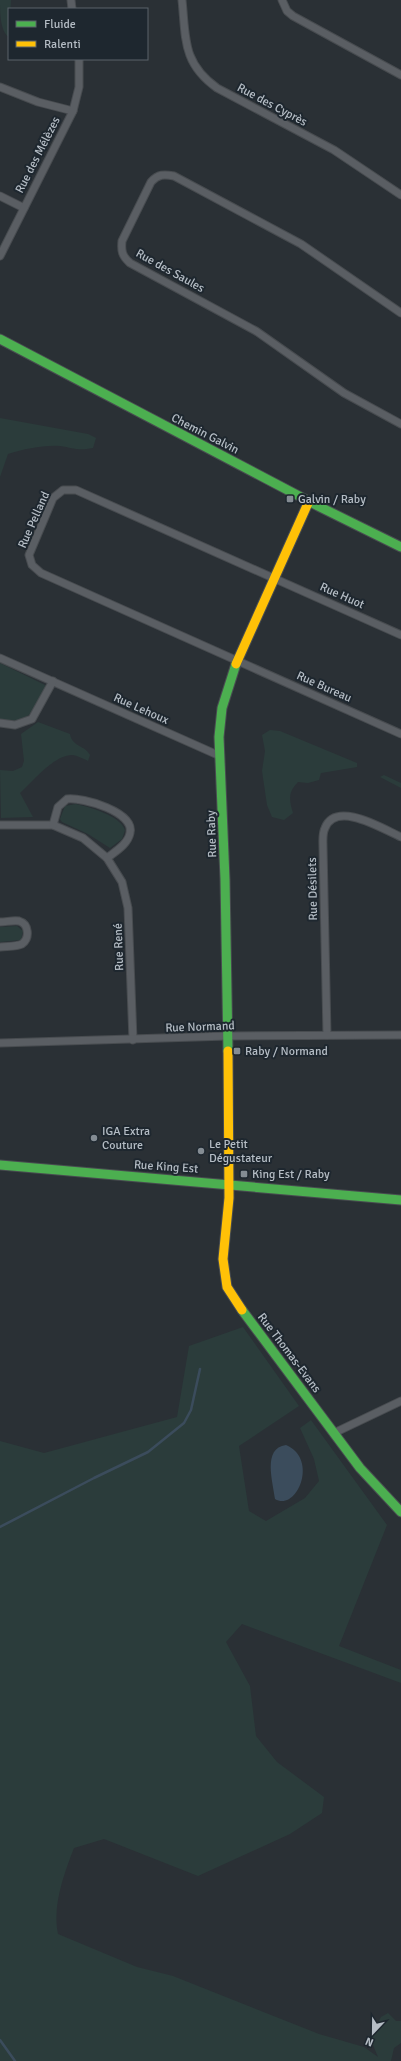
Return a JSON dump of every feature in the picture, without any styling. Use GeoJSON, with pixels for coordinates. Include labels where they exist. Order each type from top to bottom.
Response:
{"type":"FeatureCollection","features":[{"type":"Feature","properties":{"kind":"street","name":"Rue des Cyprès"},"geometry":{"type":"LineString","coordinates":[[182,0],[190,58],[204,79],[217,88],[334,150],[401,195]]}},
{"type":"Feature","properties":{"kind":"street"},"geometry":{"type":"LineString","coordinates":[[282,0],[287,11],[293,16],[401,75]]}},
{"type":"Feature","properties":{"kind":"street","name":"Rue des Mélèzes"},"geometry":{"type":"LineString","coordinates":[[0,256],[73,111],[79,87],[79,60]]}},
{"type":"Feature","properties":{"kind":"street"},"geometry":{"type":"LineString","coordinates":[[0,87],[38,102],[73,111]]}},
{"type":"Feature","properties":{"kind":"street","name":"Rue des Saules"},"geometry":{"type":"LineString","coordinates":[[401,313],[301,244],[174,176],[165,174],[156,177],[151,182],[122,241],[121,250],[124,258],[130,263],[244,324],[344,393],[401,424]]}},
{"type":"Feature","properties":{"kind":"street"},"geometry":{"type":"LineString","coordinates":[[0,196],[24,208]]}},
{"type":"Feature","properties":{"kind":"street","name":"Chemin Galvin"},"geometry":{"type":"LineString","coordinates":[[0,339],[40,362],[308,501],[401,547]]}},
{"type":"Feature","properties":{"kind":"street","name":"Rue Pelland"},"geometry":{"type":"LineString","coordinates":[[237,661],[36,570],[32,565],[30,555],[53,498],[62,490],[76,490],[274,578]]}},
{"type":"Feature","properties":{"kind":"street","name":"Rue Raby"},"geometry":{"type":"LineString","coordinates":[[229,1184],[227,1167],[228,1036],[226,891],[219,725],[222,701],[237,661],[308,501]]}},
{"type":"Feature","properties":{"kind":"street","name":"Rue Huot"},"geometry":{"type":"LineString","coordinates":[[274,578],[401,635]]}},
{"type":"Feature","properties":{"kind":"street","name":"Rue Lehoux"},"geometry":{"type":"LineString","coordinates":[[0,658],[220,756]]}},
{"type":"Feature","properties":{"kind":"street","name":"Rue Bureau"},"geometry":{"type":"LineString","coordinates":[[237,661],[401,734]]}},
{"type":"Feature","properties":{"kind":"street"},"geometry":{"type":"LineString","coordinates":[[0,723],[15,725],[32,719],[53,681]]}},
{"type":"Feature","properties":{"kind":"street"},"geometry":{"type":"LineString","coordinates":[[53,825],[58,807],[67,800],[83,800],[116,813],[127,820],[130,825],[131,832],[124,844],[107,858]]}},
{"type":"Feature","properties":{"kind":"street","name":"Rue Désilets"},"geometry":{"type":"LineString","coordinates":[[327,1035],[323,855],[324,829],[328,823],[338,816],[350,816],[401,837]]}},
{"type":"Feature","properties":{"kind":"street","name":"Rue René"},"geometry":{"type":"LineString","coordinates":[[0,825],[53,825],[83,838],[107,858],[122,882],[128,908],[133,1040]]}},
{"type":"Feature","properties":{"kind":"street"},"geometry":{"type":"LineString","coordinates":[[0,922],[18,921],[24,925],[27,933],[26,940],[20,945],[0,947]]}},
{"type":"Feature","properties":{"kind":"street","name":"Rue Normand"},"geometry":{"type":"LineString","coordinates":[[0,1043],[228,1036],[401,1035]]}},
{"type":"Feature","properties":{"kind":"street","name":"Rue King Est"},"geometry":{"type":"LineString","coordinates":[[0,1165],[401,1200]]}},
{"type":"Feature","properties":{"kind":"street","name":"Rue Thomas-Evans"},"geometry":{"type":"LineString","coordinates":[[229,1184],[229,1202],[222,1269],[224,1285],[233,1299],[376,1487],[401,1512]]}},
{"type":"Feature","properties":{"kind":"street"},"geometry":{"type":"LineString","coordinates":[[334,1433],[401,1401]]}},
{"type":"Feature","properties":{"kind":"shaded area"},"geometry":{"type":"Polygon","coordinates":[[[0,0],[11,0],[11,8],[8,8],[8,36],[2,26],[0,16],[0,0]]]}},
{"type":"Feature","properties":{"kind":"shaded area"},"geometry":{"type":"Polygon","coordinates":[[[0,418],[88,434],[96,438],[93,448],[88,449],[47,446],[8,454],[0,477],[0,418]]]}},
{"type":"Feature","properties":{"kind":"shaded area"},"geometry":{"type":"Polygon","coordinates":[[[0,663],[45,685],[40,700],[33,711],[19,720],[13,721],[0,719],[0,663]]]}},
{"type":"Feature","properties":{"kind":"shaded area"},"geometry":{"type":"Polygon","coordinates":[[[38,722],[70,734],[73,741],[85,749],[90,755],[88,761],[73,755],[66,756],[52,763],[20,793],[33,817],[1,818],[0,770],[13,771],[22,767],[24,761],[21,734],[38,722]]]}},
{"type":"Feature","properties":{"kind":"shaded area"},"geometry":{"type":"Polygon","coordinates":[[[270,730],[280,731],[357,763],[357,767],[321,773],[319,780],[308,783],[298,782],[292,789],[290,796],[293,813],[284,820],[272,817],[267,805],[262,771],[265,751],[262,735],[270,730]]]}},
{"type":"Feature","properties":{"kind":"shaded area"},"geometry":{"type":"Polygon","coordinates":[[[384,775],[401,783],[401,788],[380,777],[384,775]]]}},
{"type":"Feature","properties":{"kind":"shaded area"},"geometry":{"type":"Polygon","coordinates":[[[76,804],[89,807],[117,820],[125,830],[122,839],[110,848],[88,834],[62,822],[60,819],[65,806],[76,804]]]}},
{"type":"Feature","properties":{"kind":"shaded area"},"geometry":{"type":"Polygon","coordinates":[[[17,926],[23,931],[21,940],[0,942],[0,927],[17,926]]]}},
{"type":"Feature","properties":{"kind":"shaded area"},"geometry":{"type":"Polygon","coordinates":[[[243,1327],[299,1406],[239,1446],[249,1511],[266,1521],[305,1498],[319,1481],[314,1459],[300,1428],[311,1420],[387,1525],[339,1646],[401,1670],[401,1683],[242,1624],[226,1642],[250,1686],[256,1736],[277,1762],[324,1797],[322,1813],[290,1834],[198,1876],[104,1839],[74,1848],[66,1868],[60,1890],[57,1912],[58,1934],[137,1967],[173,1976],[319,2034],[364,2047],[378,2057],[370,2038],[381,2017],[388,2013],[396,2021],[401,2021],[401,2043],[394,2048],[391,2061],[0,2061],[0,1441],[44,1453],[177,1417],[189,1346],[243,1327]]]}},
{"type":"Feature","properties":{"kind":"water"},"geometry":{"type":"Polygon","coordinates":[[[286,1445],[296,1452],[301,1461],[303,1472],[297,1491],[291,1498],[283,1501],[275,1499],[271,1475],[271,1459],[274,1452],[279,1447],[286,1445]]]}},
{"type":"Feature","properties":{"kind":"waterway"},"geometry":{"type":"LineString","coordinates":[[0,1527],[94,1478],[148,1452],[184,1423],[191,1410],[200,1369]]}},
{"type":"Feature","properties":{"kind":"waterway"},"geometry":{"type":"LineString","coordinates":[[0,2040],[15,2061]]}},
{"type":"Feature","properties":{"kind":"traffic: fast"},"geometry":{"type":"LineString","coordinates":[[0,339],[318,506],[401,547]]}},
{"type":"Feature","properties":{"kind":"traffic: fast"},"geometry":{"type":"LineString","coordinates":[[228,1051],[225,879],[219,737],[222,708],[236,664]]}},
{"type":"Feature","properties":{"kind":"traffic: fast"},"geometry":{"type":"LineString","coordinates":[[0,1165],[401,1200]]}},
{"type":"Feature","properties":{"kind":"traffic: fast"},"geometry":{"type":"LineString","coordinates":[[242,1310],[360,1468],[401,1512]]}},
{"type":"Feature","properties":{"kind":"traffic: slow"},"geometry":{"type":"LineString","coordinates":[[236,664],[309,501]]}},
{"type":"Feature","properties":{"kind":"traffic: slow"},"geometry":{"type":"LineString","coordinates":[[228,1051],[229,1198],[223,1259],[227,1287],[242,1310]]}},
{"type":"Feature","properties":{"kind":"place","name":"Galvin / Raby"},"geometry":{"type":"Point","coordinates":[290,499]}},
{"type":"Feature","properties":{"kind":"place","name":"Raby / Normand"},"geometry":{"type":"Point","coordinates":[237,1051]}},
{"type":"Feature","properties":{"kind":"place","name":"IGA Extra Couture"},"geometry":{"type":"Point","coordinates":[94,1138]}},
{"type":"Feature","properties":{"kind":"place","name":"Le Petit Dégustateur"},"geometry":{"type":"Point","coordinates":[201,1151]}},
{"type":"Feature","properties":{"kind":"place","name":"King Est / Raby"},"geometry":{"type":"Point","coordinates":[244,1174]}}]}
